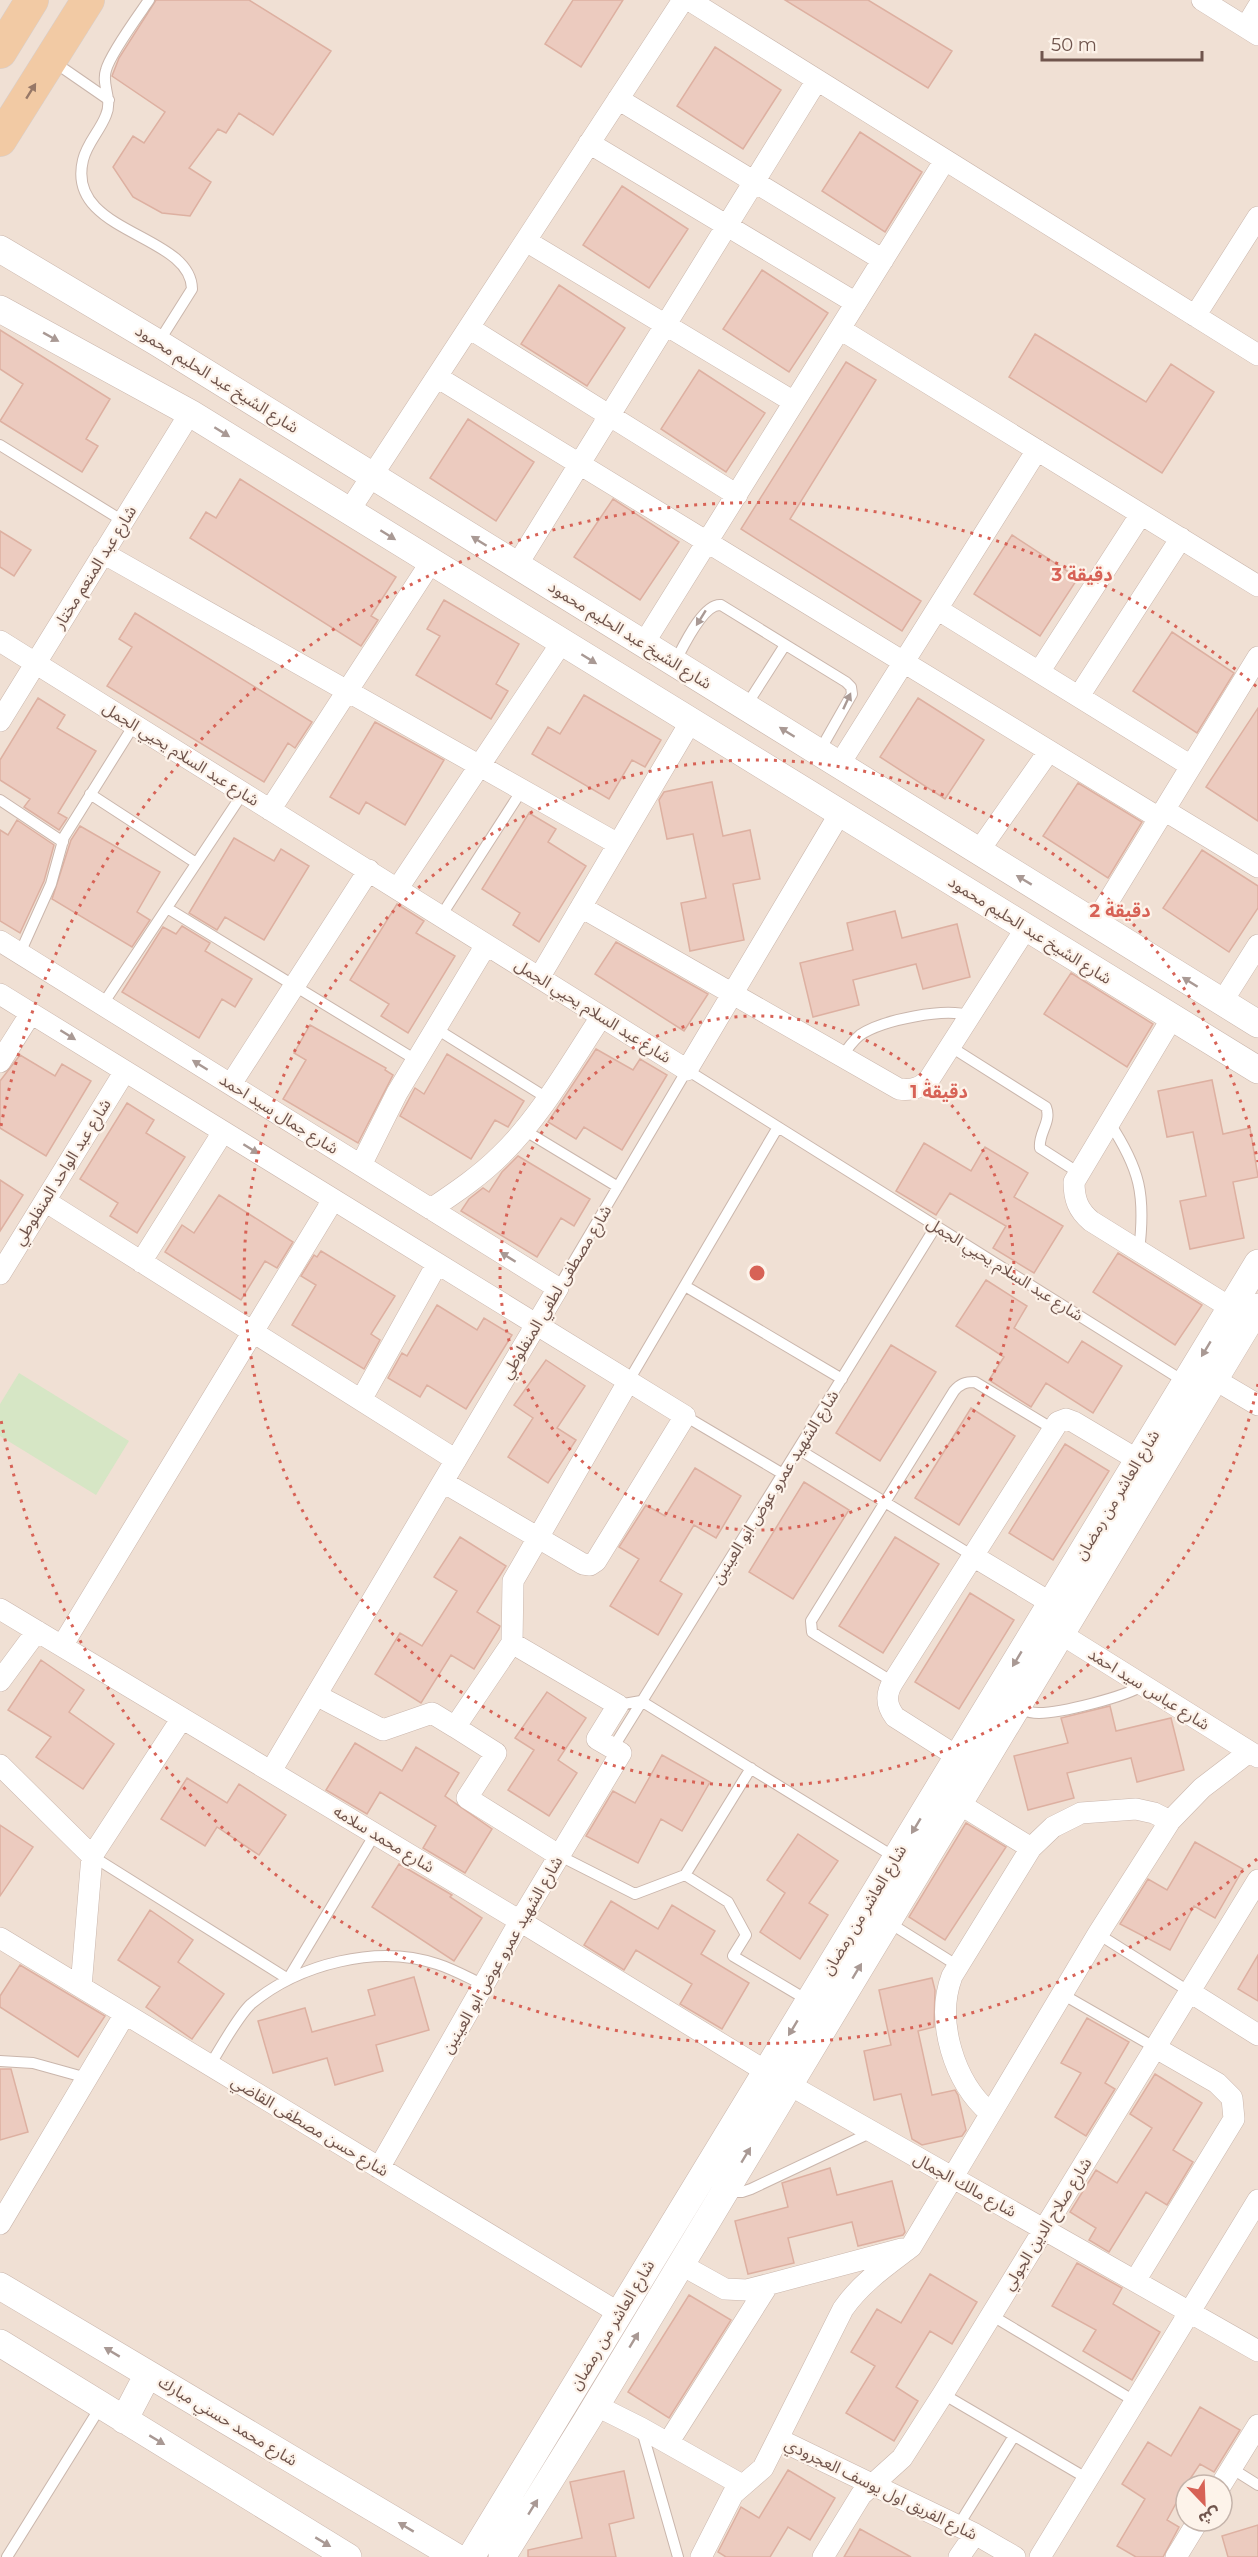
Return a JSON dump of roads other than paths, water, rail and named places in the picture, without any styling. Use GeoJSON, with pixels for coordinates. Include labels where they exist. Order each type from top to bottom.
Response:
{"type":"FeatureCollection","features":[{"type":"Feature","properties":{"kind":"main road"},"geometry":{"type":"LineString","coordinates":[[0,52],[32,0]]}},
{"type":"Feature","properties":{"kind":"main road"},"geometry":{"type":"LineString","coordinates":[[0,140],[88,0]]}},
{"type":"Feature","properties":{"kind":"street"},"geometry":{"type":"LineString","coordinates":[[350,511],[682,0]]}},
{"type":"Feature","properties":{"kind":"street"},"geometry":{"type":"LineString","coordinates":[[689,0],[713,6],[817,80],[1258,355]]}},
{"type":"Feature","properties":{"kind":"street"},"geometry":{"type":"LineString","coordinates":[[1202,0],[1252,31],[1258,7]]}},
{"type":"Feature","properties":{"kind":"street"},"geometry":{"type":"LineString","coordinates":[[517,565],[817,80]]}},
{"type":"Feature","properties":{"kind":"street"},"geometry":{"type":"LineString","coordinates":[[618,99],[883,260]]}},
{"type":"Feature","properties":{"kind":"street"},"geometry":{"type":"LineString","coordinates":[[589,143],[856,303]]}},
{"type":"Feature","properties":{"kind":"street"},"geometry":{"type":"LineString","coordinates":[[644,643],[945,160]]}},
{"type":"Feature","properties":{"kind":"street"},"geometry":{"type":"LineString","coordinates":[[1195,316],[1258,217]]}},
{"type":"Feature","properties":{"kind":"street"},"geometry":{"type":"LineString","coordinates":[[526,241],[794,402]]}},
{"type":"Feature","properties":{"kind":"street","name":"شارع الشيخ عبد الحليم محمود"},"geometry":{"type":"LineString","coordinates":[[0,249],[158,343],[1258,1024]]}},
{"type":"Feature","properties":{"kind":"street","name":"شارع الشيخ عبد الحليم محمود"},"geometry":{"type":"LineString","coordinates":[[0,309],[190,413],[1258,1070]]}},
{"type":"Feature","properties":{"kind":"street"},"geometry":{"type":"LineString","coordinates":[[469,328],[736,495]]}},
{"type":"Feature","properties":{"kind":"street"},"geometry":{"type":"LineString","coordinates":[[840,329],[1258,586]]}},
{"type":"Feature","properties":{"kind":"street"},"geometry":{"type":"LineString","coordinates":[[437,377],[1049,751],[1258,867]]}},
{"type":"Feature","properties":{"kind":"street","name":"شارع عبد المنعم مختار"},"geometry":{"type":"LineString","coordinates":[[0,721],[190,413]]}},
{"type":"Feature","properties":{"kind":"street"},"geometry":{"type":"LineString","coordinates":[[829,758],[904,662],[1037,450]]}},
{"type":"Feature","properties":{"kind":"street"},"geometry":{"type":"LineString","coordinates":[[1039,672],[1141,514]]}},
{"type":"Feature","properties":{"kind":"street"},"geometry":{"type":"LineString","coordinates":[[1079,696],[1181,538]]}},
{"type":"Feature","properties":{"kind":"street"},"geometry":{"type":"LineString","coordinates":[[103,553],[618,844]]}},
{"type":"Feature","properties":{"kind":"street"},"geometry":{"type":"LineString","coordinates":[[270,810],[431,562]]}},
{"type":"Feature","properties":{"kind":"street"},"geometry":{"type":"LineString","coordinates":[[937,609],[1191,766]]}},
{"type":"Feature","properties":{"kind":"street","name":"شارع عبد السلام يحيي الجمل"},"geometry":{"type":"LineString","coordinates":[[0,641],[687,1070]]}},
{"type":"Feature","properties":{"kind":"street"},"geometry":{"type":"LineString","coordinates":[[398,888],[562,642]]}},
{"type":"Feature","properties":{"kind":"street"},"geometry":{"type":"LineString","coordinates":[[1095,923],[1191,766],[1251,683],[1258,657]]}},
{"type":"Feature","properties":{"kind":"street"},"geometry":{"type":"LineString","coordinates":[[539,978],[691,722]]}},
{"type":"Feature","properties":{"kind":"street"},"geometry":{"type":"LineString","coordinates":[[956,884],[1049,751]]}},
{"type":"Feature","properties":{"kind":"street","name":"شارع مصطفى لطفي المنفلوطي"},"geometry":{"type":"LineString","coordinates":[[687,1070],[840,813]]}},
{"type":"Feature","properties":{"kind":"street"},"geometry":{"type":"LineString","coordinates":[[231,1084],[369,870]]}},
{"type":"Feature","properties":{"kind":"street"},"geometry":{"type":"LineString","coordinates":[[581,907],[899,1089],[908,1090],[924,1085],[951,1047],[1026,928]]}},
{"type":"Feature","properties":{"kind":"street","name":"شارع جمال سيد احمد"},"geometry":{"type":"LineString","coordinates":[[0,941],[558,1288]]}},
{"type":"Feature","properties":{"kind":"street"},"geometry":{"type":"LineString","coordinates":[[361,1165],[397,1093],[486,945]]}},
{"type":"Feature","properties":{"kind":"street"},"geometry":{"type":"LineString","coordinates":[[1222,1002],[1258,945]]}},
{"type":"Feature","properties":{"kind":"street"},"geometry":{"type":"LineString","coordinates":[[0,994],[685,1416],[596,1561],[590,1565],[583,1564],[443,1482]]}},
{"type":"Feature","properties":{"kind":"street"},"geometry":{"type":"LineString","coordinates":[[0,1062],[31,1013]]}},
{"type":"Feature","properties":{"kind":"street"},"geometry":{"type":"LineString","coordinates":[[431,1209],[466,1186],[501,1155],[524,1130],[601,1017]]}},
{"type":"Feature","properties":{"kind":"street"},"geometry":{"type":"LineString","coordinates":[[1172,1018],[1079,1173],[1074,1182],[1074,1193],[1083,1214],[1231,1308]]}},
{"type":"Feature","properties":{"kind":"street","name":"شارع عبد الواحد المنفلوطي"},"geometry":{"type":"LineString","coordinates":[[0,1274],[125,1071]]}},
{"type":"Feature","properties":{"kind":"street"},"geometry":{"type":"LineString","coordinates":[[141,1262],[223,1131]]}},
{"type":"Feature","properties":{"kind":"street"},"geometry":{"type":"LineString","coordinates":[[62,1646],[333,1200]]}},
{"type":"Feature","properties":{"kind":"street"},"geometry":{"type":"LineString","coordinates":[[45,1201],[456,1460]]}},
{"type":"Feature","properties":{"kind":"street","name":"شارع العاشر من رمضان"},"geometry":{"type":"LineString","coordinates":[[471,2557],[619,2313],[777,2078],[887,1921],[1015,1708],[1050,1619],[1138,1460],[1258,1263]]}},
{"type":"Feature","properties":{"kind":"street"},"geometry":{"type":"LineString","coordinates":[[361,1400],[437,1264]]}},
{"type":"Feature","properties":{"kind":"street","name":"شارع مصطفى لطفي المنفلوطي"},"geometry":{"type":"LineString","coordinates":[[271,1771],[558,1288]]}},
{"type":"Feature","properties":{"kind":"street","name":"شارع العاشر من رمضان"},"geometry":{"type":"LineString","coordinates":[[502,2557],[723,2192],[777,2078],[809,2001],[958,1757],[1214,1379],[1258,1307]]}},
{"type":"Feature","properties":{"kind":"street"},"geometry":{"type":"LineString","coordinates":[[1214,1379],[1258,1405]]}},
{"type":"Feature","properties":{"kind":"street"},"geometry":{"type":"LineString","coordinates":[[455,1726],[512,1643],[513,1581],[628,1382]]}},
{"type":"Feature","properties":{"kind":"street"},"geometry":{"type":"LineString","coordinates":[[958,1757],[895,1717],[889,1708],[887,1698],[893,1682],[1058,1422],[1066,1419],[1074,1422],[1138,1460]]}},
{"type":"Feature","properties":{"kind":"street","name":"شارع عباس سيد احمد"},"geometry":{"type":"LineString","coordinates":[[973,1556],[1050,1619],[1143,1685],[1254,1754]]}},
{"type":"Feature","properties":{"kind":"street","name":"شارع محمد سلامه"},"geometry":{"type":"LineString","coordinates":[[0,1609],[777,2078]]}},
{"type":"Feature","properties":{"kind":"street"},"geometry":{"type":"LineString","coordinates":[[0,1681],[38,1631]]}},
{"type":"Feature","properties":{"kind":"street"},"geometry":{"type":"LineString","coordinates":[[512,1643],[618,1705],[597,1739],[613,1748]]}},
{"type":"Feature","properties":{"kind":"street"},"geometry":{"type":"LineString","coordinates":[[316,1695],[383,1730],[432,1713],[496,1753],[467,1798],[560,1856]]}},
{"type":"Feature","properties":{"kind":"street"},"geometry":{"type":"LineString","coordinates":[[81,1987],[92,1856],[182,1718]]}},
{"type":"Feature","properties":{"kind":"street","name":"شارع الشهيد عمرو عوض ابو العينين"},"geometry":{"type":"LineString","coordinates":[[379,2168],[520,1921],[621,1753],[613,1748]]}},
{"type":"Feature","properties":{"kind":"street"},"geometry":{"type":"LineString","coordinates":[[701,2557],[727,2504],[742,2486],[763,2468],[843,2309],[868,2279],[911,2247],[1098,1934],[1170,1821],[1202,1788],[1254,1754]]}},
{"type":"Feature","properties":{"kind":"street"},"geometry":{"type":"LineString","coordinates":[[0,1765],[92,1856]]}},
{"type":"Feature","properties":{"kind":"street"},"geometry":{"type":"LineString","coordinates":[[958,1803],[1031,1848]]}},
{"type":"Feature","properties":{"kind":"street"},"geometry":{"type":"LineString","coordinates":[[990,2113],[973,2097],[961,2077],[944,2020],[946,1998],[958,1966],[1031,1848],[1053,1827],[1081,1813],[1136,1809],[1154,1813],[1170,1821]]}},
{"type":"Feature","properties":{"kind":"street","name":"شارع صلاح الدين الجولي"},"geometry":{"type":"LineString","coordinates":[[823,2557],[852,2507],[872,2484],[902,2458],[1045,2230],[1258,1880]]}},
{"type":"Feature","properties":{"kind":"street","name":"شارع حسن مصطفى القاضي"},"geometry":{"type":"LineString","coordinates":[[0,1938],[619,2313]]}},
{"type":"Feature","properties":{"kind":"street"},"geometry":{"type":"LineString","coordinates":[[1190,1992],[1258,2035]]}},
{"type":"Feature","properties":{"kind":"street"},"geometry":{"type":"LineString","coordinates":[[0,2224],[125,2014]]}},
{"type":"Feature","properties":{"kind":"street"},"geometry":{"type":"LineString","coordinates":[[1135,2281],[1234,2120],[1232,2098],[1217,2083],[1156,2048]]}},
{"type":"Feature","properties":{"kind":"street","name":"شارع مالك الجمال"},"geometry":{"type":"LineString","coordinates":[[777,2078],[1258,2351]]}},
{"type":"Feature","properties":{"kind":"street"},"geometry":{"type":"LineString","coordinates":[[1040,2557],[1258,2200]]}},
{"type":"Feature","properties":{"kind":"street"},"geometry":{"type":"LineString","coordinates":[[680,2264],[725,2289],[747,2290],[911,2247]]}},
{"type":"Feature","properties":{"kind":"street"},"geometry":{"type":"LineString","coordinates":[[668,2444],[768,2285]]}},
{"type":"Feature","properties":{"kind":"street","name":"شارع محمد حسني مبارك"},"geometry":{"type":"LineString","coordinates":[[0,2286],[456,2557]]}},
{"type":"Feature","properties":{"kind":"street"},"geometry":{"type":"LineString","coordinates":[[0,2343],[348,2557]]}},
{"type":"Feature","properties":{"kind":"street"},"geometry":{"type":"LineString","coordinates":[[124,2420],[148,2374]]}},
{"type":"Feature","properties":{"kind":"street"},"geometry":{"type":"LineString","coordinates":[[562,2408],[641,2428],[742,2486]]}},
{"type":"Feature","properties":{"kind":"street"},"geometry":{"type":"LineString","coordinates":[[1228,2473],[1258,2425]]}},
{"type":"Feature","properties":{"kind":"street","name":"شارع الفريق اول يوسف العجرودي"},"geometry":{"type":"LineString","coordinates":[[778,2439],[966,2530],[1016,2557]]}},
{"type":"Feature","properties":{"kind":"street"},"geometry":{"type":"LineString","coordinates":[[959,2557],[966,2530]]}},
{"type":"Feature","properties":{"kind":"street"},"geometry":{"type":"LineString","coordinates":[[1182,2553],[1192,2533]]}},
{"type":"Feature","properties":{"kind":"lane"},"geometry":{"type":"LineString","coordinates":[[149,0],[106,70],[109,100],[106,116],[82,161],[82,183],[86,193],[101,213],[182,264],[191,278],[192,289],[158,343]]}},
{"type":"Feature","properties":{"kind":"lane"},"geometry":{"type":"LineString","coordinates":[[51,60],[109,100]]}},
{"type":"Feature","properties":{"kind":"lane"},"geometry":{"type":"LineString","coordinates":[[0,445],[123,520]]}},
{"type":"Feature","properties":{"kind":"lane"},"geometry":{"type":"LineString","coordinates":[[675,662],[705,611],[715,604],[721,605],[846,682],[851,687],[852,694],[829,758]]}},
{"type":"Feature","properties":{"kind":"lane"},"geometry":{"type":"LineString","coordinates":[[746,707],[785,645]]}},
{"type":"Feature","properties":{"kind":"lane"},"geometry":{"type":"LineString","coordinates":[[20,953],[51,884],[63,842],[71,824],[134,725]]}},
{"type":"Feature","properties":{"kind":"lane"},"geometry":{"type":"LineString","coordinates":[[441,916],[522,790]]}},
{"type":"Feature","properties":{"kind":"lane"},"geometry":{"type":"LineString","coordinates":[[103,1005],[243,793]]}},
{"type":"Feature","properties":{"kind":"lane"},"geometry":{"type":"LineString","coordinates":[[90,794],[196,863]]}},
{"type":"Feature","properties":{"kind":"lane"},"geometry":{"type":"LineString","coordinates":[[0,800],[63,842]]}},
{"type":"Feature","properties":{"kind":"lane"},"geometry":{"type":"LineString","coordinates":[[167,908],[416,1060]]}},
{"type":"Feature","properties":{"kind":"lane"},"geometry":{"type":"LineString","coordinates":[[842,1057],[860,1035],[882,1024],[946,1012],[970,1016]]}},
{"type":"Feature","properties":{"kind":"lane"},"geometry":{"type":"LineString","coordinates":[[435,1028],[547,1098]]}},
{"type":"Feature","properties":{"kind":"lane"},"geometry":{"type":"LineString","coordinates":[[951,1047],[1046,1107],[1048,1116],[1040,1148],[1079,1173]]}},
{"type":"Feature","properties":{"kind":"lane","name":"شارع عبد السلام يحيي الجمل"},"geometry":{"type":"LineString","coordinates":[[687,1070],[1185,1382]]}},
{"type":"Feature","properties":{"kind":"lane","name":"شارع مصطفى لطفي المنفلوطي"},"geometry":{"type":"LineString","coordinates":[[558,1288],[687,1070]]}},
{"type":"Feature","properties":{"kind":"lane"},"geometry":{"type":"LineString","coordinates":[[1109,1122],[1128,1151],[1140,1183],[1143,1217],[1139,1251]]}},
{"type":"Feature","properties":{"kind":"lane"},"geometry":{"type":"LineString","coordinates":[[628,1382],[778,1127]]}},
{"type":"Feature","properties":{"kind":"lane"},"geometry":{"type":"LineString","coordinates":[[524,1130],[618,1187]]}},
{"type":"Feature","properties":{"kind":"lane","name":"شارع الشهيد عمرو عوض ابو العينين"},"geometry":{"type":"LineString","coordinates":[[613,1748],[936,1226]]}},
{"type":"Feature","properties":{"kind":"lane"},"geometry":{"type":"LineString","coordinates":[[685,1286],[842,1379]]}},
{"type":"Feature","properties":{"kind":"lane"},"geometry":{"type":"LineString","coordinates":[[893,1682],[818,1636],[810,1627],[811,1621],[954,1391],[967,1382],[975,1382],[1053,1429]]}},
{"type":"Feature","properties":{"kind":"lane"},"geometry":{"type":"LineString","coordinates":[[685,1416],[783,1474]]}},
{"type":"Feature","properties":{"kind":"lane"},"geometry":{"type":"LineString","coordinates":[[798,1449],[973,1556]]}},
{"type":"Feature","properties":{"kind":"lane"},"geometry":{"type":"LineString","coordinates":[[1015,1708],[1030,1713],[1045,1713],[1127,1694],[1143,1685]]}},
{"type":"Feature","properties":{"kind":"lane"},"geometry":{"type":"LineString","coordinates":[[618,1705],[641,1701],[896,1858]]}},
{"type":"Feature","properties":{"kind":"lane"},"geometry":{"type":"LineString","coordinates":[[560,1856],[635,1894],[685,1875],[751,1768]]}},
{"type":"Feature","properties":{"kind":"lane"},"geometry":{"type":"LineString","coordinates":[[288,1979],[375,1834]]}},
{"type":"Feature","properties":{"kind":"lane"},"geometry":{"type":"LineString","coordinates":[[92,1856],[288,1979]]}},
{"type":"Feature","properties":{"kind":"lane"},"geometry":{"type":"LineString","coordinates":[[685,1875],[728,1902],[746,1935],[733,1956],[809,2001]]}},
{"type":"Feature","properties":{"kind":"lane"},"geometry":{"type":"LineString","coordinates":[[887,1921],[958,1966]]}},
{"type":"Feature","properties":{"kind":"lane"},"geometry":{"type":"LineString","coordinates":[[1098,1934],[1190,1992]]}},
{"type":"Feature","properties":{"kind":"lane"},"geometry":{"type":"LineString","coordinates":[[210,2065],[249,2006],[288,1979],[333,1962],[385,1956],[436,1964],[484,1985]]}},
{"type":"Feature","properties":{"kind":"lane"},"geometry":{"type":"LineString","coordinates":[[1062,1994],[1156,2048]]}},
{"type":"Feature","properties":{"kind":"lane"},"geometry":{"type":"LineString","coordinates":[[0,2061],[33,2064],[87,2078]]}},
{"type":"Feature","properties":{"kind":"lane"},"geometry":{"type":"LineString","coordinates":[[723,2192],[742,2192],[751,2189],[872,2132]]}},
{"type":"Feature","properties":{"kind":"lane"},"geometry":{"type":"LineString","coordinates":[[991,2315],[1136,2402]]}},
{"type":"Feature","properties":{"kind":"lane"},"geometry":{"type":"LineString","coordinates":[[943,2394],[1088,2479]]}},
{"type":"Feature","properties":{"kind":"lane"},"geometry":{"type":"LineString","coordinates":[[6,2555],[101,2406]]}},
{"type":"Feature","properties":{"kind":"lane"},"geometry":{"type":"LineString","coordinates":[[641,2428],[678,2557]]}},
{"type":"Feature","properties":{"kind":"lane"},"geometry":{"type":"LineString","coordinates":[[966,2530],[1014,2436]]}},
{"type":"Feature","properties":{"kind":"lane"},"geometry":{"type":"LineString","coordinates":[[1234,2479],[1258,2485]]}}]}
